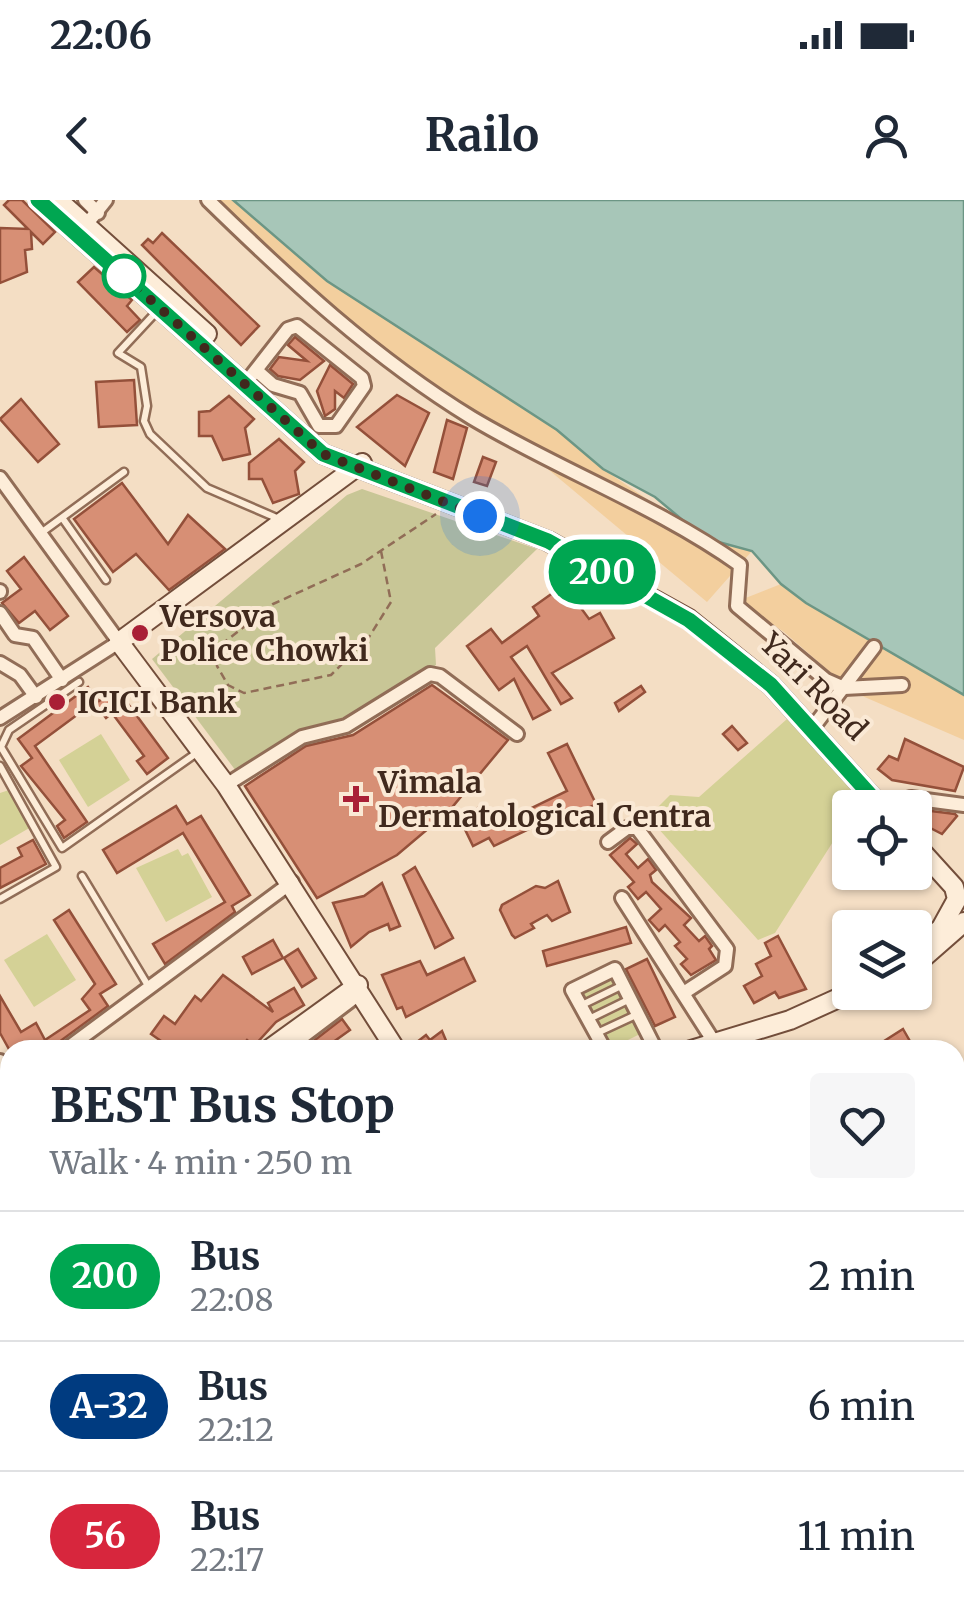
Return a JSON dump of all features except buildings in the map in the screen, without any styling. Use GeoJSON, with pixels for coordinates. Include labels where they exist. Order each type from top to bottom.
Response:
{"type":"FeatureCollection","features":[{"type":"Feature","properties":{"kind":"main road"},"geometry":{"type":"LineString","coordinates":[[38,200],[323,454],[354,462],[445,503],[548,541],[689,620],[759,674],[870,790]]}},
{"type":"Feature","properties":{"kind":"main road"},"geometry":{"type":"LineString","coordinates":[[58,200],[92,219],[254,372],[297,403],[354,462]]}},
{"type":"Feature","properties":{"kind":"main road"},"geometry":{"type":"LineString","coordinates":[[354,462],[284,521],[120,642],[226,784],[390,1040]]}},
{"type":"Feature","properties":{"kind":"main road","name":"Yari Road"},"geometry":{"type":"LineString","coordinates":[[354,462],[552,534],[645,585],[695,614],[754,660],[813,727]]}},
{"type":"Feature","properties":{"kind":"main road"},"geometry":{"type":"LineString","coordinates":[[932,855],[962,896]]}},
{"type":"Feature","properties":{"kind":"main road"},"geometry":{"type":"LineString","coordinates":[[932,863],[962,896]]}},
{"type":"Feature","properties":{"kind":"main road"},"geometry":{"type":"LineString","coordinates":[[932,936],[962,896]]}},
{"type":"Feature","properties":{"kind":"main road"},"geometry":{"type":"LineString","coordinates":[[932,950],[964,922]]}},
{"type":"Feature","properties":{"kind":"main road"},"geometry":{"type":"LineString","coordinates":[[283,1040],[360,989]]}},
{"type":"Feature","properties":{"kind":"main road"},"geometry":{"type":"LineString","coordinates":[[733,1040],[832,1001]]}},
{"type":"Feature","properties":{"kind":"main road"},"geometry":{"type":"LineString","coordinates":[[740,1040],[809,1023],[835,1010]]}},
{"type":"Feature","properties":{"kind":"street"},"geometry":{"type":"LineString","coordinates":[[85,200],[92,219]]}},
{"type":"Feature","properties":{"kind":"street"},"geometry":{"type":"LineString","coordinates":[[92,219],[106,200]]}},
{"type":"Feature","properties":{"kind":"street"},"geometry":{"type":"LineString","coordinates":[[208,200],[343,326],[405,374],[474,419],[740,564],[737,606],[826,680],[844,688],[902,685]]}},
{"type":"Feature","properties":{"kind":"street"},"geometry":{"type":"LineString","coordinates":[[254,372],[288,330],[297,326],[363,382],[356,402],[332,427],[314,423],[297,403]]}},
{"type":"Feature","properties":{"kind":"street"},"geometry":{"type":"LineString","coordinates":[[0,718],[120,642],[1,482]]}},
{"type":"Feature","properties":{"kind":"street"},"geometry":{"type":"LineString","coordinates":[[0,613],[15,635],[33,638],[62,680]]}},
{"type":"Feature","properties":{"kind":"street"},"geometry":{"type":"LineString","coordinates":[[813,727],[874,648]]}},
{"type":"Feature","properties":{"kind":"street"},"geometry":{"type":"LineString","coordinates":[[0,663],[20,675],[36,697]]}},
{"type":"Feature","properties":{"kind":"street"},"geometry":{"type":"LineString","coordinates":[[226,784],[302,737],[346,726],[430,674],[440,676],[517,734]]}},
{"type":"Feature","properties":{"kind":"street"},"geometry":{"type":"LineString","coordinates":[[932,799],[964,805]]}},
{"type":"Feature","properties":{"kind":"street"},"geometry":{"type":"LineString","coordinates":[[608,842],[627,828],[637,828],[727,949],[725,966],[684,992]]}},
{"type":"Feature","properties":{"kind":"street"},"geometry":{"type":"LineString","coordinates":[[79,1040],[292,882]]}},
{"type":"Feature","properties":{"kind":"street"},"geometry":{"type":"LineString","coordinates":[[622,898],[712,1040]]}},
{"type":"Feature","properties":{"kind":"street"},"geometry":{"type":"LineString","coordinates":[[599,1040],[572,990],[616,969],[651,1040]]}},
{"type":"Feature","properties":{"kind":"street"},"geometry":{"type":"LineString","coordinates":[[297,1040],[360,989]]}},
{"type":"Feature","properties":{"kind":"lane"},"geometry":{"type":"LineString","coordinates":[[160,308],[118,353],[141,367],[144,421],[150,434],[207,488],[284,521]]}},
{"type":"Feature","properties":{"kind":"lane"},"geometry":{"type":"LineString","coordinates":[[40,534],[124,472]]}},
{"type":"Feature","properties":{"kind":"lane"},"geometry":{"type":"LineString","coordinates":[[63,519],[106,580]]}},
{"type":"Feature","properties":{"kind":"lane"},"geometry":{"type":"LineString","coordinates":[[79,682],[10,730],[2,747],[62,848],[199,751]]}},
{"type":"Feature","properties":{"kind":"lane"},"geometry":{"type":"LineString","coordinates":[[0,766],[56,867],[0,899]]}},
{"type":"Feature","properties":{"kind":"lane"},"geometry":{"type":"LineString","coordinates":[[82,876],[150,990]]}},
{"type":"Feature","properties":{"kind":"lane"},"geometry":{"type":"LineString","coordinates":[[588,1020],[630,999]]}},
{"type":"Feature","properties":{"kind":"lane"},"geometry":{"type":"LineString","coordinates":[[596,1034],[638,1014]]}},
{"type":"Feature","properties":{"kind":"path"},"geometry":{"type":"LineString","coordinates":[[381,552],[392,602],[343,667],[330,674],[244,693],[228,685],[217,666],[217,648],[273,604],[381,552],[431,520],[445,503]]}},
{"type":"Feature","properties":{"kind":"shaded area"},"geometry":{"type":"Polygon","coordinates":[[[233,200],[964,200],[964,695],[806,603],[781,584],[752,551],[704,538],[655,497],[603,469],[557,430],[327,281],[233,200]]]}},
{"type":"Feature","properties":{"kind":"shaded area"},"geometry":{"type":"Polygon","coordinates":[[[362,489],[537,549],[435,648],[436,665],[374,705],[289,739],[239,775],[152,659],[347,495],[362,489]]]}},
{"type":"Feature","properties":{"kind":"shaded area"},"geometry":{"type":"Polygon","coordinates":[[[787,719],[852,790],[832,790],[832,843],[775,933],[758,940],[648,817],[670,795],[699,797],[787,719]]]}},
{"type":"Feature","properties":{"kind":"shaded area"},"geometry":{"type":"Polygon","coordinates":[[[101,734],[130,780],[88,807],[59,760],[101,734]]]}},
{"type":"Feature","properties":{"kind":"shaded area"},"geometry":{"type":"Polygon","coordinates":[[[9,790],[31,827],[0,845],[0,793],[9,790]]]}},
{"type":"Feature","properties":{"kind":"shaded area"},"geometry":{"type":"Polygon","coordinates":[[[178,849],[182,856],[188,853],[212,897],[166,922],[136,868],[178,849]]]}},
{"type":"Feature","properties":{"kind":"shaded area"},"geometry":{"type":"Polygon","coordinates":[[[47,934],[76,980],[34,1007],[4,960],[47,934]]]}},
{"type":"Feature","properties":{"kind":"shaded area"},"geometry":{"type":"Polygon","coordinates":[[[621,974],[630,992],[636,990],[648,1030],[628,1040],[603,1040],[581,993],[621,974]]]}},
{"type":"Feature","properties":{"kind":"sand"},"geometry":{"type":"Polygon","coordinates":[[[199,200],[233,200],[327,281],[557,430],[603,469],[704,538],[752,551],[707,602],[507,435],[452,405],[199,200]]]}},
{"type":"Feature","properties":{"kind":"sand"},"geometry":{"type":"Polygon","coordinates":[[[781,584],[964,695],[964,740],[853,692],[784,632],[738,601],[781,584]]]}},
{"type":"Feature","properties":{"kind":"bus line","name":"200"},"geometry":{"type":"LineString","coordinates":[[38,200],[323,454],[337,463],[548,541],[689,620],[771,685],[866,790]]}},
{"type":"Feature","properties":{"kind":"place","name":"Versova Police Chowki"},"geometry":{"type":"Point","coordinates":[140,633]}},
{"type":"Feature","properties":{"kind":"place","name":"ICICI Bank"},"geometry":{"type":"Point","coordinates":[57,702]}},
{"type":"Feature","properties":{"kind":"place","name":"Vimala Dermatological Centra"},"geometry":{"type":"Point","coordinates":[356,799]}},
{"type":"Feature","properties":{"kind":"route"},"geometry":{"type":"LineString","coordinates":[[124,276],[323,454],[337,463],[480,516]]}}]}
